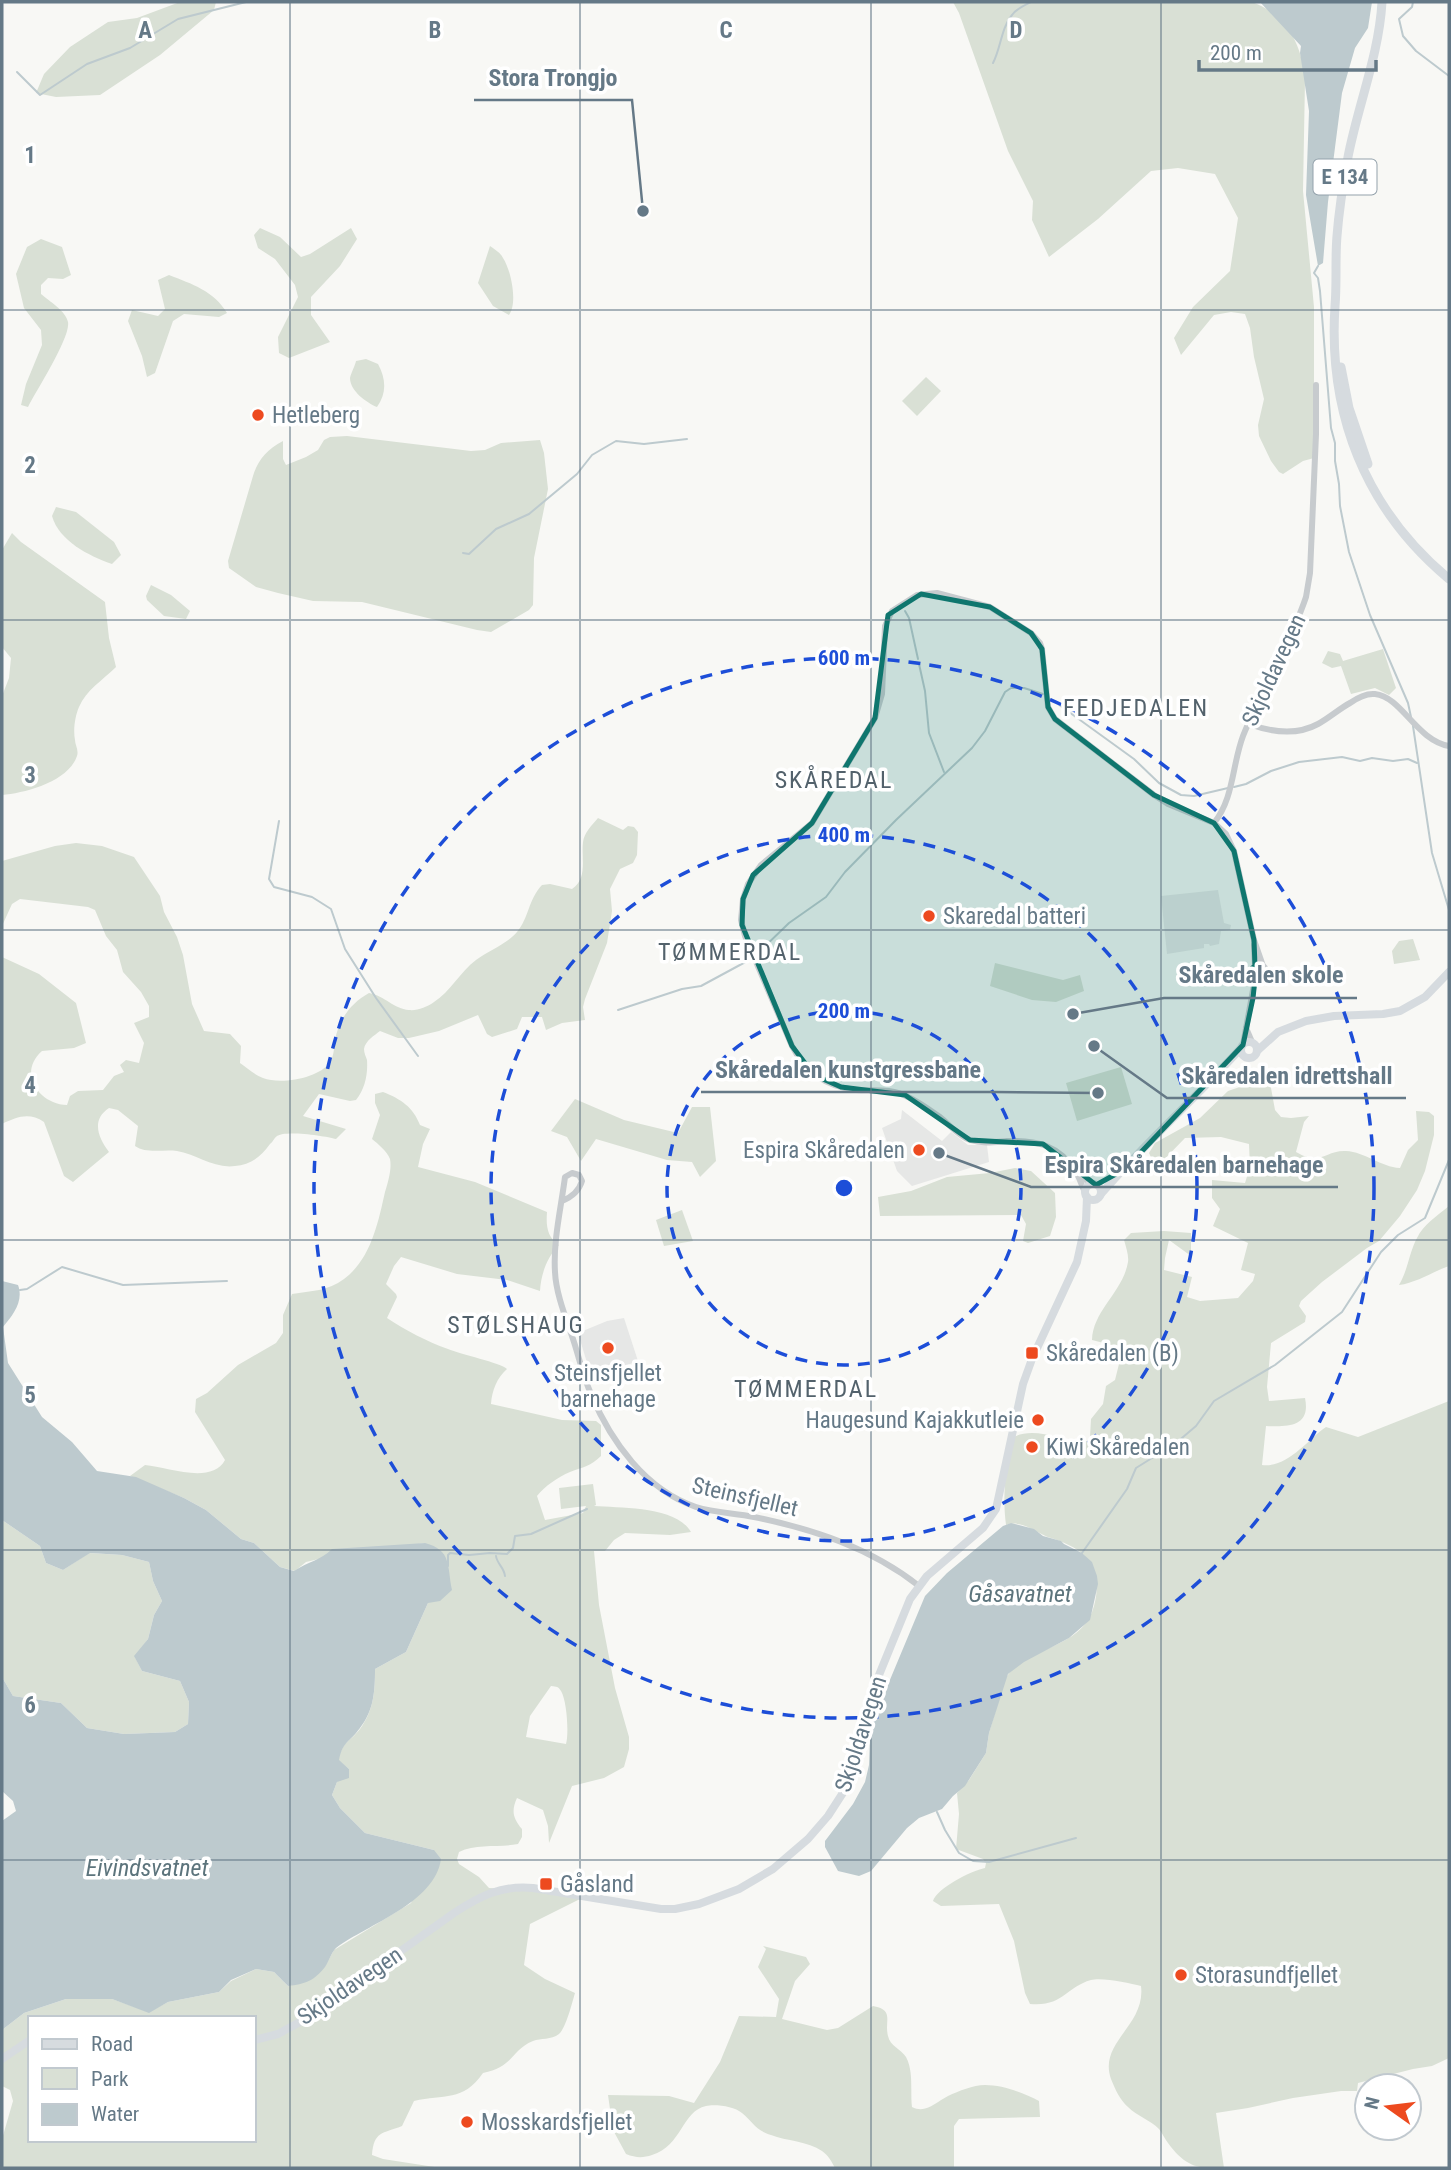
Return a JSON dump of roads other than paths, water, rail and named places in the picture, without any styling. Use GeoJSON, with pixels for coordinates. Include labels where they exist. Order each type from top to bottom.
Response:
{"type":"FeatureCollection","features":[{"type":"Feature","properties":{"kind":"highway","name":"E 134"},"geometry":{"type":"LineString","coordinates":[[1382,2],[1375,51],[1354,128],[1337,239],[1335,306],[1341,370],[1356,431],[1374,479],[1402,529],[1419,551],[1449,579]]}},
{"type":"Feature","properties":{"kind":"main road"},"geometry":{"type":"LineString","coordinates":[[1249,1046],[1292,1026],[1320,1017],[1400,1011],[1425,996],[1449,972]]}},
{"type":"Feature","properties":{"kind":"main road","name":"Skjoldavegen"},"geometry":{"type":"LineString","coordinates":[[1228,1064],[1247,1057],[1242,1054],[1249,1046]]}},
{"type":"Feature","properties":{"kind":"main road","name":"Skjoldavegen"},"geometry":{"type":"LineString","coordinates":[[1086,1221],[1099,1197],[1116,1176],[1209,1081],[1249,1046]]}},
{"type":"Feature","properties":{"kind":"main road","name":"Skjoldavegen"},"geometry":{"type":"LineString","coordinates":[[1094,1184],[1116,1176]]}},
{"type":"Feature","properties":{"kind":"main road"},"geometry":{"type":"LineString","coordinates":[[1094,1184],[1100,1188],[1099,1197],[1091,1200],[1086,1194],[1087,1186],[1094,1184]]}},
{"type":"Feature","properties":{"kind":"main road","name":"Skjoldavegen"},"geometry":{"type":"LineString","coordinates":[[256,2039],[278,2034],[307,2018],[454,1913],[494,1890],[533,1888],[652,1908],[674,1909],[699,1904],[751,1883],[773,1869],[818,1828],[848,1785],[869,1702],[906,1608],[919,1586],[937,1565],[983,1528],[996,1509],[1026,1373],[1077,1262],[1086,1221],[1086,1194]]}},
{"type":"Feature","properties":{"kind":"main road"},"geometry":{"type":"LineString","coordinates":[[2,2059],[28,2041]]}},
{"type":"Feature","properties":{"kind":"street","name":"Skjoldavegen"},"geometry":{"type":"LineString","coordinates":[[1214,823],[1226,806],[1237,754],[1249,724],[1306,597],[1313,517],[1316,385]]}},
{"type":"Feature","properties":{"kind":"street"},"geometry":{"type":"LineString","coordinates":[[1086,1194],[1077,1174],[1060,1154],[1043,1144],[1026,1140],[970,1140],[905,1095],[841,1087],[814,1075],[792,1046],[745,936],[741,920],[745,893],[761,865],[812,823],[878,709],[882,694],[885,626],[888,615],[899,604],[925,593],[943,594],[990,607],[1031,633],[1042,649],[1048,706],[1055,719],[1167,804],[1214,823],[1226,834],[1234,851],[1254,940],[1267,973],[1258,979],[1253,998],[1247,1028],[1249,1046]]}},
{"type":"Feature","properties":{"kind":"street"},"geometry":{"type":"LineString","coordinates":[[1249,724],[1281,732],[1304,729],[1316,725],[1360,697],[1373,694],[1391,701],[1427,737],[1449,746]]}},
{"type":"Feature","properties":{"kind":"street"},"geometry":{"type":"LineString","coordinates":[[1254,940],[1255,966],[1251,972],[1258,979]]}},
{"type":"Feature","properties":{"kind":"street"},"geometry":{"type":"LineString","coordinates":[[1255,966],[1264,966]]}},
{"type":"Feature","properties":{"kind":"street"},"geometry":{"type":"LineString","coordinates":[[1077,1174],[1094,1184]]}},
{"type":"Feature","properties":{"kind":"street","name":"Steinsfjellet"},"geometry":{"type":"LineString","coordinates":[[562,1201],[555,1266],[557,1288],[590,1392],[606,1426],[641,1472],[665,1492],[692,1506],[806,1529],[837,1540],[891,1567],[919,1586]]}},
{"type":"Feature","properties":{"kind":"water"},"geometry":{"type":"Polygon","coordinates":[[[1260,2],[1372,2],[1368,28],[1355,48],[1342,93],[1323,263],[1318,266],[1306,195],[1309,111],[1301,46],[1260,2]]]}},
{"type":"Feature","properties":{"kind":"water","name":"Eivindsvatnet"},"geometry":{"type":"Polygon","coordinates":[[[2,1281],[18,1285],[20,1297],[3,1327],[8,1363],[42,1417],[72,1442],[97,1471],[136,1477],[184,1498],[206,1510],[241,1539],[254,1543],[280,1567],[294,1571],[332,1549],[425,1543],[440,1550],[447,1560],[452,1590],[440,1601],[428,1603],[406,1652],[375,1669],[371,1707],[360,1728],[345,1745],[339,1760],[349,1769],[349,1778],[337,1782],[332,1795],[340,1808],[365,1833],[434,1850],[441,1859],[427,1888],[398,1911],[336,1948],[325,1967],[309,1981],[288,1986],[274,1972],[256,1969],[231,1980],[219,1992],[168,2002],[149,2013],[112,1999],[66,1999],[24,2013],[2,2030],[2,1821],[16,1811],[13,1801],[2,1791],[2,1677],[13,1696],[61,1703],[87,1728],[124,1734],[175,1732],[188,1724],[189,1702],[180,1681],[142,1671],[134,1656],[148,1639],[154,1615],[162,1601],[153,1581],[149,1562],[122,1555],[90,1553],[63,1570],[46,1563],[40,1546],[2,1520],[2,1281]]]}},
{"type":"Feature","properties":{"kind":"water","name":"Gåsavatnet"},"geometry":{"type":"Polygon","coordinates":[[[1011,1523],[1034,1529],[1043,1536],[1061,1541],[1092,1562],[1098,1584],[1090,1620],[1069,1638],[1024,1662],[1008,1674],[989,1733],[986,1753],[965,1786],[942,1809],[919,1818],[907,1828],[871,1871],[859,1876],[838,1871],[825,1847],[825,1841],[853,1804],[865,1782],[874,1718],[925,1596],[947,1573],[1003,1526],[1011,1523]]]}},
{"type":"Feature","properties":{"kind":"waterway"},"geometry":{"type":"LineString","coordinates":[[17,72],[40,95],[87,64],[130,48],[178,19],[246,2]]}},
{"type":"Feature","properties":{"kind":"waterway"},"geometry":{"type":"LineString","coordinates":[[993,63],[1008,20],[1016,11],[1031,2]]}},
{"type":"Feature","properties":{"kind":"waterway"},"geometry":{"type":"LineString","coordinates":[[1413,2],[1412,7],[1399,19],[1403,36],[1416,51],[1449,76]]}},
{"type":"Feature","properties":{"kind":"waterway"},"geometry":{"type":"LineString","coordinates":[[1318,266],[1314,273],[1318,278],[1320,291],[1331,428],[1335,443],[1340,506],[1349,552],[1370,615],[1408,703],[1411,717]]}},
{"type":"Feature","properties":{"kind":"waterway"},"geometry":{"type":"LineString","coordinates":[[463,553],[469,554],[496,529],[529,514],[577,474],[592,455],[616,441],[644,444],[687,439]]}},
{"type":"Feature","properties":{"kind":"waterway"},"geometry":{"type":"LineString","coordinates":[[905,611],[918,659]]}},
{"type":"Feature","properties":{"kind":"waterway"},"geometry":{"type":"LineString","coordinates":[[919,664],[929,733],[944,772]]}},
{"type":"Feature","properties":{"kind":"waterway"},"geometry":{"type":"LineString","coordinates":[[755,956],[789,923],[826,897],[845,872],[972,748],[985,731],[1005,692],[1011,688],[1024,688],[1043,694]]}},
{"type":"Feature","properties":{"kind":"waterway"},"geometry":{"type":"LineString","coordinates":[[1051,699],[1134,759],[1159,783],[1181,795],[1194,796],[1228,788]]}},
{"type":"Feature","properties":{"kind":"waterway"},"geometry":{"type":"LineString","coordinates":[[1413,726],[1432,853],[1449,910]]}},
{"type":"Feature","properties":{"kind":"waterway"},"geometry":{"type":"LineString","coordinates":[[1234,787],[1299,762],[1342,757],[1360,761],[1372,758],[1393,761],[1408,759],[1417,763]]}},
{"type":"Feature","properties":{"kind":"waterway"},"geometry":{"type":"LineString","coordinates":[[279,821],[269,879],[274,887],[312,897],[331,909],[345,949],[418,1056]]}},
{"type":"Feature","properties":{"kind":"waterway"},"geometry":{"type":"LineString","coordinates":[[618,1010],[682,989],[701,986],[751,959]]}},
{"type":"Feature","properties":{"kind":"waterway"},"geometry":{"type":"LineString","coordinates":[[1082,1553],[1127,1489],[1136,1468],[1176,1443],[1196,1426],[1214,1401],[1275,1365],[1342,1312],[1381,1252],[1398,1235],[1425,1218],[1449,1160]]}},
{"type":"Feature","properties":{"kind":"waterway"},"geometry":{"type":"LineString","coordinates":[[20,1290],[27,1289],[62,1267],[123,1285],[227,1281]]}},
{"type":"Feature","properties":{"kind":"waterway"},"geometry":{"type":"LineString","coordinates":[[448,1566],[450,1553],[507,1554],[513,1548],[515,1536],[531,1534],[587,1509]]}},
{"type":"Feature","properties":{"kind":"waterway"},"geometry":{"type":"LineString","coordinates":[[496,1556],[505,1576]]}},
{"type":"Feature","properties":{"kind":"waterway"},"geometry":{"type":"LineString","coordinates":[[937,1812],[959,1853],[973,1861],[989,1862],[1076,1838]]}},
{"type":"Feature","properties":{"kind":"place","name":"Stora Trongjo"},"geometry":{"type":"Point","coordinates":[643,211]}},
{"type":"Feature","properties":{"kind":"place","name":"Hetleberg"},"geometry":{"type":"Point","coordinates":[258,415]}},
{"type":"Feature","properties":{"kind":"place","name":"Skaredal batteri"},"geometry":{"type":"Point","coordinates":[929,916]}},
{"type":"Feature","properties":{"kind":"place","name":"Skåredalen skole"},"geometry":{"type":"Point","coordinates":[1073,1014]}},
{"type":"Feature","properties":{"kind":"place","name":"Skåredalen idrettshall"},"geometry":{"type":"Point","coordinates":[1094,1046]}},
{"type":"Feature","properties":{"kind":"place","name":"Skåredalen kunstgressbane"},"geometry":{"type":"Point","coordinates":[1098,1093]}},
{"type":"Feature","properties":{"kind":"place","name":"Espira Skåredalen"},"geometry":{"type":"Point","coordinates":[919,1150]}},
{"type":"Feature","properties":{"kind":"place","name":"Espira Skåredalen barnehage"},"geometry":{"type":"Point","coordinates":[939,1153]}},
{"type":"Feature","properties":{"kind":"place","name":"Steinsfjellet barnehage"},"geometry":{"type":"Point","coordinates":[608,1348]}},
{"type":"Feature","properties":{"kind":"place","name":"Skåredalen (B)"},"geometry":{"type":"Point","coordinates":[1032,1353]}},
{"type":"Feature","properties":{"kind":"place","name":"Haugesund Kajakkutleie"},"geometry":{"type":"Point","coordinates":[1038,1420]}},
{"type":"Feature","properties":{"kind":"place","name":"Kiwi Skåredalen"},"geometry":{"type":"Point","coordinates":[1032,1447]}},
{"type":"Feature","properties":{"kind":"place","name":"Gåsland"},"geometry":{"type":"Point","coordinates":[546,1884]}},
{"type":"Feature","properties":{"kind":"place","name":"Storasundfjellet"},"geometry":{"type":"Point","coordinates":[1181,1975]}},
{"type":"Feature","properties":{"kind":"place","name":"Mosskardsfjellet"},"geometry":{"type":"Point","coordinates":[467,2122]}},
{"type":"Feature","properties":{"kind":"district","name":"FEDJEDALEN"},"geometry":{"type":"Point","coordinates":[1136,708]}},
{"type":"Feature","properties":{"kind":"district","name":"SKÅREDAL"},"geometry":{"type":"Point","coordinates":[834,780]}},
{"type":"Feature","properties":{"kind":"district","name":"TØMMERDAL"},"geometry":{"type":"Point","coordinates":[730,952]}},
{"type":"Feature","properties":{"kind":"district","name":"STØLSHAUG"},"geometry":{"type":"Point","coordinates":[516,1325]}},
{"type":"Feature","properties":{"kind":"district","name":"TØMMERDAL"},"geometry":{"type":"Point","coordinates":[806,1389]}}]}
